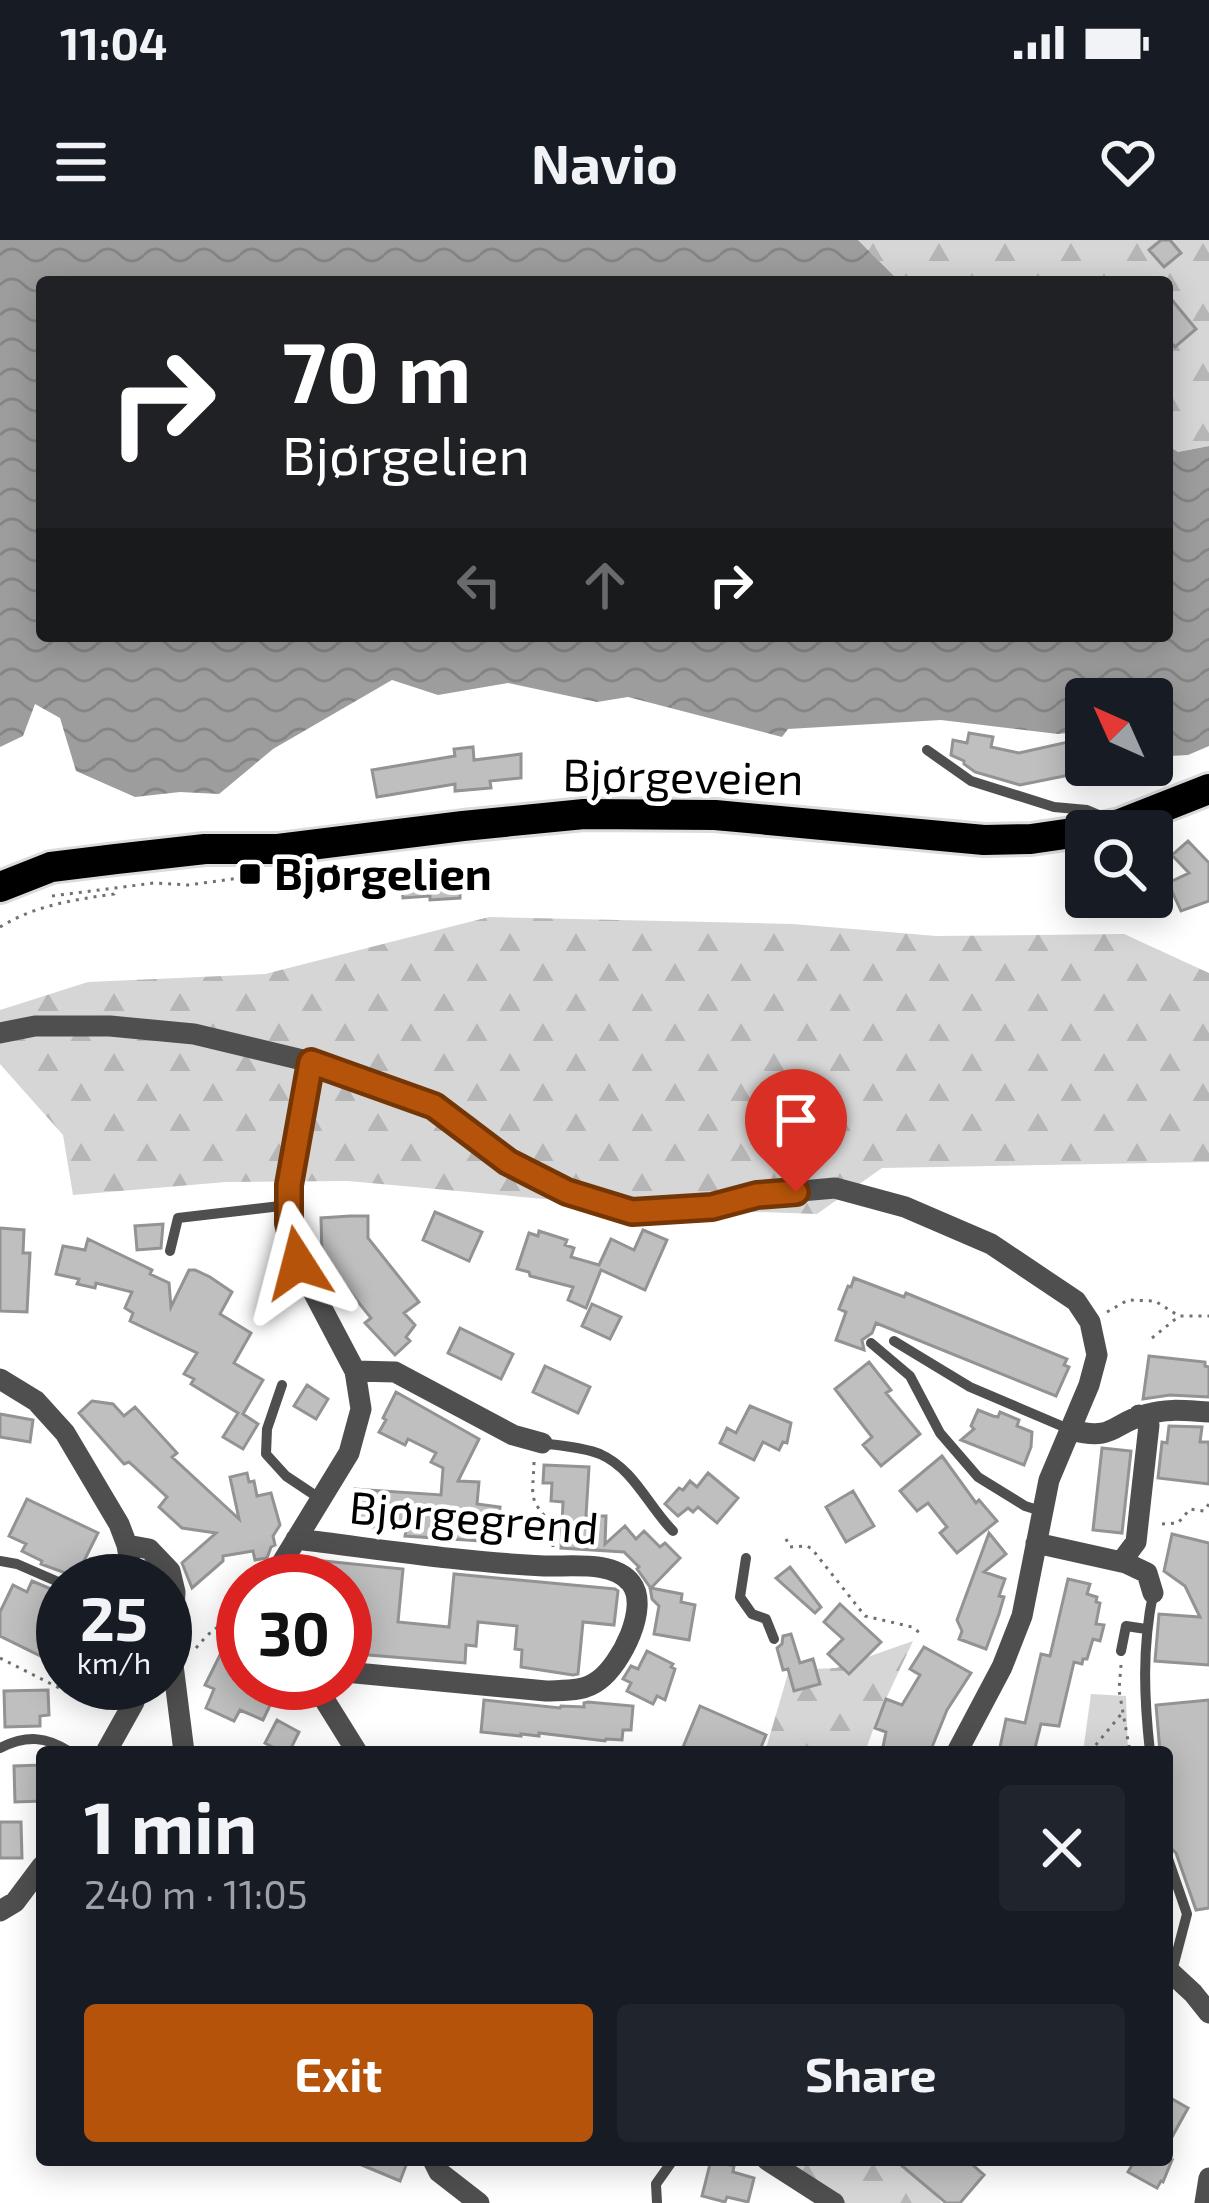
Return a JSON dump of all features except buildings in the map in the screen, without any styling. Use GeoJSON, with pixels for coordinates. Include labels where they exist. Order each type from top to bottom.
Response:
{"type":"FeatureCollection","features":[{"type":"Feature","properties":{"kind":"main road","name":"Bjørgeveien"},"geometry":{"type":"LineString","coordinates":[[1156,810],[1209,789]]}},
{"type":"Feature","properties":{"kind":"main road","name":"Bjørgeveien"},"geometry":{"type":"LineString","coordinates":[[0,887],[223,866],[278,849],[584,814],[715,815],[984,840],[1065,834]]}},
{"type":"Feature","properties":{"kind":"street"},"geometry":{"type":"LineString","coordinates":[[0,1033],[35,1026],[110,1026],[194,1034],[311,1062],[434,1106],[508,1162],[567,1192],[632,1212],[712,1207],[757,1195],[835,1189],[905,1207],[991,1244],[1076,1301],[1090,1322],[1097,1355],[1049,1480],[1022,1616],[1002,1667],[960,1746]]}},
{"type":"Feature","properties":{"kind":"street","name":"Bjørgegrend"},"geometry":{"type":"LineString","coordinates":[[287,1554],[349,1453],[361,1409],[355,1371],[298,1263],[289,1223],[289,1185],[311,1062]]}},
{"type":"Feature","properties":{"kind":"street","name":"Bjørgegrend"},"geometry":{"type":"LineString","coordinates":[[355,1371],[395,1372],[513,1436],[538,1442]]}},
{"type":"Feature","properties":{"kind":"street"},"geometry":{"type":"LineString","coordinates":[[0,1379],[36,1401],[65,1433],[119,1524],[128,1554]]}},
{"type":"Feature","properties":{"kind":"street"},"geometry":{"type":"LineString","coordinates":[[1071,1430],[1093,1436],[1115,1430],[1139,1415],[1166,1409],[1209,1412]]}},
{"type":"Feature","properties":{"kind":"street"},"geometry":{"type":"LineString","coordinates":[[1121,1562],[1136,1542],[1142,1508],[1148,1425],[1139,1415]]}},
{"type":"Feature","properties":{"kind":"street","name":"Bjørgegrend"},"geometry":{"type":"LineString","coordinates":[[296,1539],[501,1564],[615,1569],[632,1583],[639,1600],[631,1636],[602,1678],[580,1690],[372,1675]]}},
{"type":"Feature","properties":{"kind":"street"},"geometry":{"type":"LineString","coordinates":[[1036,1543],[1121,1562],[1147,1573],[1153,1593]]}},
{"type":"Feature","properties":{"kind":"street"},"geometry":{"type":"LineString","coordinates":[[127,1545],[153,1554]]}},
{"type":"Feature","properties":{"kind":"street"},"geometry":{"type":"LineString","coordinates":[[109,1746],[130,1710]]}},
{"type":"Feature","properties":{"kind":"street"},"geometry":{"type":"LineString","coordinates":[[179,1710],[183,1746]]}},
{"type":"Feature","properties":{"kind":"street"},"geometry":{"type":"LineString","coordinates":[[330,1710],[352,1746]]}},
{"type":"Feature","properties":{"kind":"street"},"geometry":{"type":"LineString","coordinates":[[0,1911],[15,1902],[36,1874]]}},
{"type":"Feature","properties":{"kind":"street"},"geometry":{"type":"LineString","coordinates":[[1173,1974],[1209,2013]]}},
{"type":"Feature","properties":{"kind":"street"},"geometry":{"type":"LineString","coordinates":[[436,2166],[479,2203]]}},
{"type":"Feature","properties":{"kind":"street"},"geometry":{"type":"LineString","coordinates":[[776,2166],[834,2203]]}},
{"type":"Feature","properties":{"kind":"street"},"geometry":{"type":"LineString","coordinates":[[1205,2203],[1209,2178]]}},
{"type":"Feature","properties":{"kind":"lane"},"geometry":{"type":"LineString","coordinates":[[927,750],[971,781],[1054,807],[1087,810]]}},
{"type":"Feature","properties":{"kind":"lane"},"geometry":{"type":"LineString","coordinates":[[170,1251],[178,1218],[289,1205]]}},
{"type":"Feature","properties":{"kind":"lane"},"geometry":{"type":"LineString","coordinates":[[894,1341],[970,1387],[1071,1430]]}},
{"type":"Feature","properties":{"kind":"lane"},"geometry":{"type":"LineString","coordinates":[[871,1342],[910,1376],[940,1433],[978,1477],[1041,1510]]}},
{"type":"Feature","properties":{"kind":"lane"},"geometry":{"type":"LineString","coordinates":[[282,1385],[267,1429],[266,1454],[286,1476],[320,1498]]}},
{"type":"Feature","properties":{"kind":"lane","name":"Bjørgegrend"},"geometry":{"type":"LineString","coordinates":[[538,1442],[596,1452],[614,1462],[673,1531]]}},
{"type":"Feature","properties":{"kind":"lane"},"geometry":{"type":"LineString","coordinates":[[746,1558],[740,1597],[752,1615],[766,1619],[774,1639]]}},
{"type":"Feature","properties":{"kind":"lane"},"geometry":{"type":"LineString","coordinates":[[0,1561],[36,1572]]}},
{"type":"Feature","properties":{"kind":"lane"},"geometry":{"type":"LineString","coordinates":[[1149,1746],[1144,1696],[1146,1629],[1153,1593]]}},
{"type":"Feature","properties":{"kind":"lane"},"geometry":{"type":"LineString","coordinates":[[1121,1651],[1126,1626],[1146,1629]]}},
{"type":"Feature","properties":{"kind":"lane"},"geometry":{"type":"LineString","coordinates":[[0,1748],[30,1738],[59,1746]]}},
{"type":"Feature","properties":{"kind":"lane"},"geometry":{"type":"LineString","coordinates":[[1173,1874],[1186,1914],[1173,1957]]}},
{"type":"Feature","properties":{"kind":"lane"},"geometry":{"type":"LineString","coordinates":[[657,2203],[656,2184],[669,2166]]}},
{"type":"Feature","properties":{"kind":"path"},"geometry":{"type":"LineString","coordinates":[[51,896],[240,878]]}},
{"type":"Feature","properties":{"kind":"path"},"geometry":{"type":"LineString","coordinates":[[0,927],[49,904],[114,894],[117,887]]}},
{"type":"Feature","properties":{"kind":"path"},"geometry":{"type":"LineString","coordinates":[[1090,1322],[1128,1300],[1155,1301],[1179,1316],[1209,1316]]}},
{"type":"Feature","properties":{"kind":"path"},"geometry":{"type":"LineString","coordinates":[[1152,1338],[1179,1316]]}},
{"type":"Feature","properties":{"kind":"path"},"geometry":{"type":"LineString","coordinates":[[538,1442],[532,1499],[552,1524],[552,1566]]}},
{"type":"Feature","properties":{"kind":"path"},"geometry":{"type":"LineString","coordinates":[[1155,1525],[1178,1523],[1190,1509],[1204,1511],[1209,1504]]}},
{"type":"Feature","properties":{"kind":"path"},"geometry":{"type":"LineString","coordinates":[[786,1539],[790,1546],[812,1549],[865,1616],[920,1633]]}},
{"type":"Feature","properties":{"kind":"path"},"geometry":{"type":"LineString","coordinates":[[192,1654],[216,1628]]}},
{"type":"Feature","properties":{"kind":"path"},"geometry":{"type":"LineString","coordinates":[[1121,1651],[1119,1690],[1129,1746]]}},
{"type":"Feature","properties":{"kind":"path"},"geometry":{"type":"LineString","coordinates":[[0,1658],[36,1676]]}},
{"type":"Feature","properties":{"kind":"path"},"geometry":{"type":"LineString","coordinates":[[1095,1746],[1124,1710]]}},
{"type":"Feature","properties":{"kind":"green space"},"geometry":{"type":"Polygon","coordinates":[[[858,240],[1209,240],[1209,446],[1173,449],[1173,276],[894,276],[858,240]]]}},
{"type":"Feature","properties":{"kind":"green space"},"geometry":{"type":"Polygon","coordinates":[[[489,917],[793,924],[936,936],[1124,934],[1209,973],[1209,1162],[882,1168],[817,1214],[643,1208],[348,1181],[226,1182],[73,1195],[63,1135],[0,1064],[0,1010],[88,982],[265,974],[489,917]]]}},
{"type":"Feature","properties":{"kind":"green space"},"geometry":{"type":"Polygon","coordinates":[[[913,1641],[867,1746],[767,1746],[789,1670],[836,1668],[913,1641]]]}},
{"type":"Feature","properties":{"kind":"green space"},"geometry":{"type":"Polygon","coordinates":[[[1091,1694],[1126,1696],[1128,1746],[1084,1746],[1091,1694]]]}},
{"type":"Feature","properties":{"kind":"green space"},"geometry":{"type":"Polygon","coordinates":[[[782,2166],[910,2166],[942,2203],[820,2203],[782,2166]]]}},
{"type":"Feature","properties":{"kind":"water"},"geometry":{"type":"Polygon","coordinates":[[[0,240],[858,240],[894,276],[36,276],[36,642],[1173,642],[1173,449],[1209,446],[1209,746],[1188,755],[1173,756],[1173,678],[1065,678],[1065,733],[941,720],[788,729],[782,737],[628,697],[597,702],[508,683],[438,695],[392,680],[273,749],[219,794],[135,797],[76,771],[60,718],[35,704],[23,736],[0,747],[0,240]]]}},
{"type":"Feature","properties":{"kind":"place","name":"Bjørgelien"},"geometry":{"type":"Point","coordinates":[250,874]}},
{"type":"Feature","properties":{"kind":"route"},"geometry":{"type":"LineString","coordinates":[[298,1263],[289,1223],[289,1185],[311,1062],[434,1106],[508,1162],[567,1192],[632,1212],[712,1207],[757,1195],[796,1192]]}}]}
